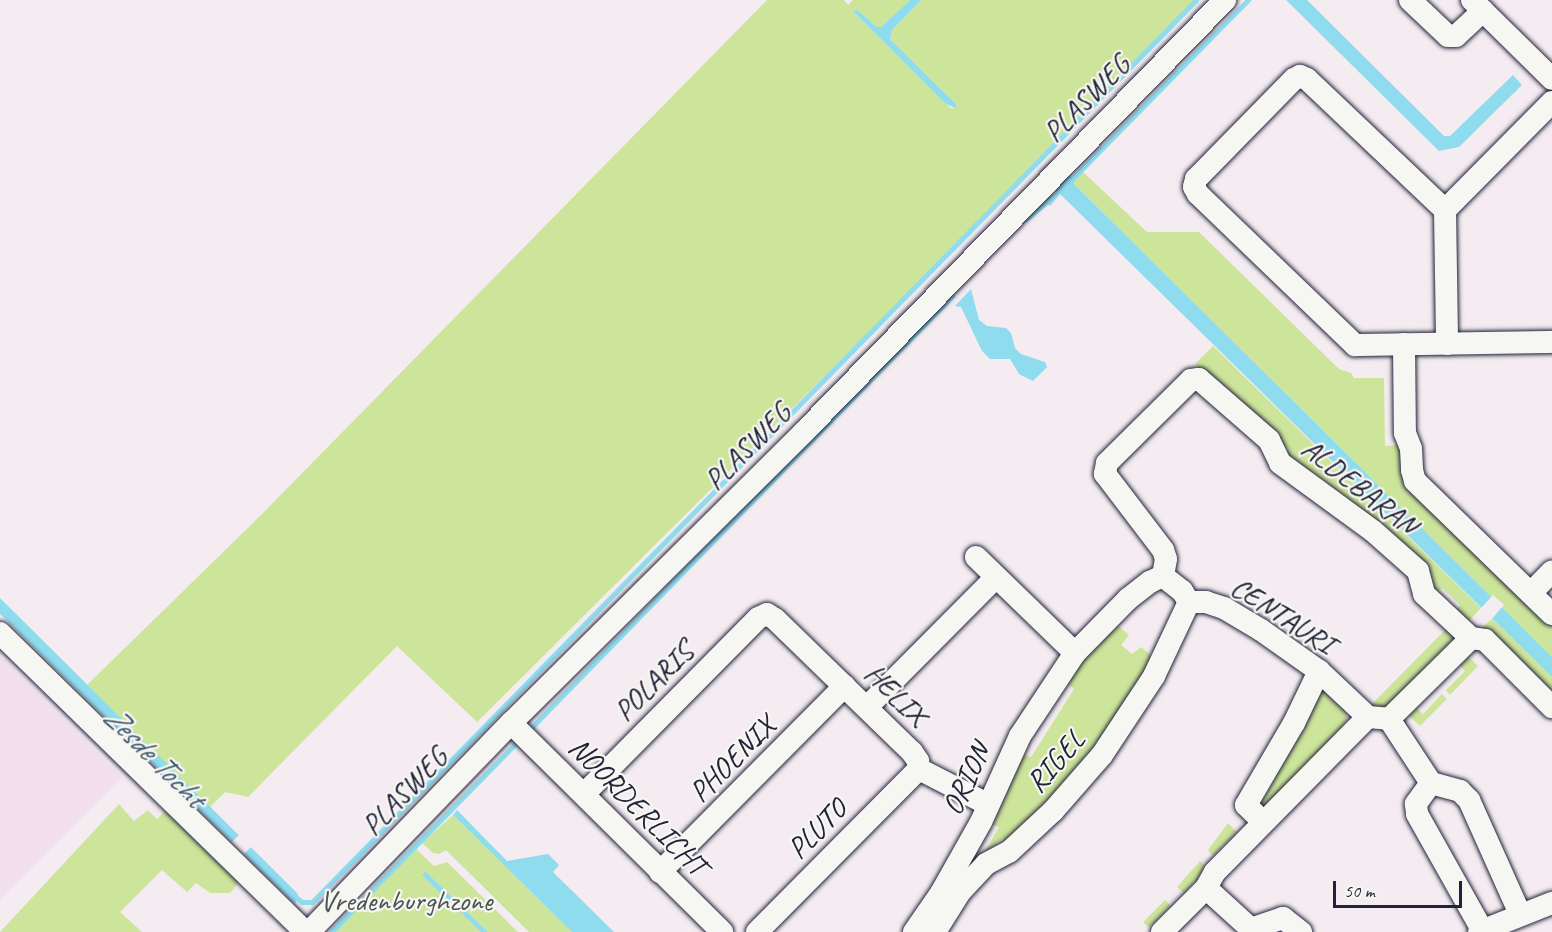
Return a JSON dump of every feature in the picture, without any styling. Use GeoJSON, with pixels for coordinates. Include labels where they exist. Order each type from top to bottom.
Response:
{"type":"FeatureCollection","features":[{"type":"Feature","properties":{"kind":"street","name":"PLASWEG"},"geometry":{"type":"LineString","coordinates":[[307,932],[511,723],[803,433],[1225,0]]}},
{"type":"Feature","properties":{"kind":"street"},"geometry":{"type":"LineString","coordinates":[[1410,0],[1448,36],[1456,36],[1478,5],[1552,78]]}},
{"type":"Feature","properties":{"kind":"street"},"geometry":{"type":"LineString","coordinates":[[1445,210],[1307,79],[1300,76],[1294,79],[1196,179],[1194,187],[1198,194],[1349,340],[1362,345],[1552,342]]}},
{"type":"Feature","properties":{"kind":"street"},"geometry":{"type":"LineString","coordinates":[[1447,344],[1445,210],[1552,102]]}},
{"type":"Feature","properties":{"kind":"street"},"geometry":{"type":"LineString","coordinates":[[1404,344],[1405,433],[1411,449],[1415,481],[1552,614]]}},
{"type":"Feature","properties":{"kind":"street","name":"ALDEBARAN"},"geometry":{"type":"LineString","coordinates":[[1163,576],[1166,559],[1163,550],[1105,474],[1104,469],[1191,380],[1199,379],[1269,440],[1280,463],[1373,531],[1418,572],[1424,594],[1471,638],[1485,640],[1552,707]]}},
{"type":"Feature","properties":{"kind":"street"},"geometry":{"type":"LineString","coordinates":[[976,557],[1075,652],[1128,599],[1150,582],[1163,576]]}},
{"type":"Feature","properties":{"kind":"street"},"geometry":{"type":"LineString","coordinates":[[1531,593],[1552,571]]}},
{"type":"Feature","properties":{"kind":"street","name":"CENTAURI"},"geometry":{"type":"LineString","coordinates":[[1163,576],[1182,591],[1188,602],[1206,602],[1224,608],[1261,630],[1319,671],[1378,718],[1431,783]]}},
{"type":"Feature","properties":{"kind":"street"},"geometry":{"type":"LineString","coordinates":[[867,707],[996,577]]}},
{"type":"Feature","properties":{"kind":"street","name":"RIGEL"},"geometry":{"type":"LineString","coordinates":[[935,932],[960,892],[986,864],[1009,852],[1053,811],[1102,755],[1154,676],[1188,602]]}},
{"type":"Feature","properties":{"kind":"street","name":"HELIX"},"geometry":{"type":"LineString","coordinates":[[767,614],[776,619],[912,752],[918,761],[919,769],[987,804]]}},
{"type":"Feature","properties":{"kind":"street","name":"POLARIS"},"geometry":{"type":"LineString","coordinates":[[584,794],[758,618],[767,614]]}},
{"type":"Feature","properties":{"kind":"street"},"geometry":{"type":"LineString","coordinates":[[0,633],[307,932]]}},
{"type":"Feature","properties":{"kind":"street"},"geometry":{"type":"LineString","coordinates":[[1162,932],[1206,888],[1215,872],[1263,822],[1471,638]]}},
{"type":"Feature","properties":{"kind":"street","name":"ORION"},"geometry":{"type":"LineString","coordinates":[[914,932],[941,893],[981,822],[987,804],[1020,736],[1075,652]]}},
{"type":"Feature","properties":{"kind":"street"},"geometry":{"type":"LineString","coordinates":[[1263,822],[1246,805],[1289,732],[1319,671]]}},
{"type":"Feature","properties":{"kind":"street","name":"PHOENIX"},"geometry":{"type":"LineString","coordinates":[[660,872],[845,686]]}},
{"type":"Feature","properties":{"kind":"street","name":"NOORDERLICHT"},"geometry":{"type":"LineString","coordinates":[[511,723],[722,932]]}},
{"type":"Feature","properties":{"kind":"street","name":"PLUTO"},"geometry":{"type":"LineString","coordinates":[[757,932],[919,769]]}},
{"type":"Feature","properties":{"kind":"street"},"geometry":{"type":"LineString","coordinates":[[1520,914],[1469,800],[1460,791],[1431,783],[1416,804],[1417,814],[1480,931],[1552,903]]}},
{"type":"Feature","properties":{"kind":"street"},"geometry":{"type":"LineString","coordinates":[[1206,888],[1250,930],[1283,918],[1301,932]]}},
{"type":"Feature","properties":{"kind":"shaded area"},"geometry":{"type":"Polygon","coordinates":[[[0,656],[122,777],[0,900],[0,656]]]}},
{"type":"Feature","properties":{"kind":"green space"},"geometry":{"type":"Polygon","coordinates":[[[767,0],[844,0],[848,5],[853,0],[910,0],[881,27],[877,27],[856,9],[853,11],[952,109],[957,105],[890,39],[892,30],[921,0],[1197,0],[1090,112],[477,722],[397,646],[248,797],[225,792],[210,807],[87,685],[261,515],[767,0]]]}},
{"type":"Feature","properties":{"kind":"green space"},"geometry":{"type":"Polygon","coordinates":[[[1082,171],[1147,232],[1199,232],[1339,369],[1351,373],[1354,378],[1384,378],[1385,446],[1398,445],[1552,622],[1552,657],[1074,184],[1074,180],[1082,171]]]}},
{"type":"Feature","properties":{"kind":"green space"},"geometry":{"type":"Polygon","coordinates":[[[1213,346],[1481,608],[1464,626],[1452,614],[1460,605],[1442,588],[1434,595],[1431,584],[1434,580],[1392,540],[1345,502],[1348,498],[1311,471],[1307,476],[1282,457],[1289,449],[1195,364],[1213,346]]]}},
{"type":"Feature","properties":{"kind":"green space"},"geometry":{"type":"Polygon","coordinates":[[[1492,618],[1552,677],[1552,697],[1482,628],[1492,618]]]}},
{"type":"Feature","properties":{"kind":"green space"},"geometry":{"type":"Polygon","coordinates":[[[1114,622],[1129,635],[1121,645],[1132,654],[1141,647],[1153,657],[1086,761],[1009,844],[1002,838],[989,851],[986,850],[999,827],[992,824],[1020,753],[1031,757],[1074,689],[1064,681],[1114,622]]]}},
{"type":"Feature","properties":{"kind":"green space"},"geometry":{"type":"Polygon","coordinates":[[[1448,627],[1456,639],[1392,708],[1370,706],[1448,627]]]}},
{"type":"Feature","properties":{"kind":"green space"},"geometry":{"type":"Polygon","coordinates":[[[1465,653],[1478,666],[1450,695],[1446,690],[1465,671],[1456,661],[1465,653]]]}},
{"type":"Feature","properties":{"kind":"green space"},"geometry":{"type":"Polygon","coordinates":[[[1322,687],[1345,710],[1347,719],[1343,726],[1346,729],[1267,809],[1254,803],[1260,804],[1290,752],[1322,687]]]}},
{"type":"Feature","properties":{"kind":"green space"},"geometry":{"type":"Polygon","coordinates":[[[1442,694],[1447,699],[1420,726],[1406,713],[1414,706],[1423,714],[1442,694]]]}},
{"type":"Feature","properties":{"kind":"green space"},"geometry":{"type":"Polygon","coordinates":[[[119,804],[134,821],[148,810],[157,819],[169,807],[239,878],[237,885],[230,893],[210,893],[196,883],[187,892],[162,870],[120,912],[142,932],[0,932],[119,804]]]}},
{"type":"Feature","properties":{"kind":"green space"},"geometry":{"type":"Polygon","coordinates":[[[453,815],[572,932],[529,932],[446,850],[439,854],[433,853],[422,843],[453,815]]]}},
{"type":"Feature","properties":{"kind":"green space"},"geometry":{"type":"Polygon","coordinates":[[[1228,823],[1237,832],[1213,856],[1208,850],[1228,823]]]}},
{"type":"Feature","properties":{"kind":"green space","name":"Vredenburghzone"},"geometry":{"type":"Polygon","coordinates":[[[415,848],[434,866],[447,862],[518,932],[488,932],[426,872],[483,932],[329,932],[415,848]]]}},
{"type":"Feature","properties":{"kind":"green space"},"geometry":{"type":"Polygon","coordinates":[[[1200,861],[1208,869],[1201,886],[1195,881],[1184,893],[1177,887],[1200,861]]]}},
{"type":"Feature","properties":{"kind":"green space"},"geometry":{"type":"Polygon","coordinates":[[[1165,900],[1171,906],[1149,928],[1143,922],[1165,900]]]}},
{"type":"Feature","properties":{"kind":"water"},"geometry":{"type":"Polygon","coordinates":[[[910,0],[921,0],[892,30],[890,39],[957,105],[955,108],[945,103],[853,11],[856,9],[877,27],[881,27],[910,0]]]}},
{"type":"Feature","properties":{"kind":"water"},"geometry":{"type":"Polygon","coordinates":[[[1286,0],[1307,0],[1444,136],[1450,136],[1513,75],[1522,85],[1459,147],[1439,151],[1286,0]]]}},
{"type":"Feature","properties":{"kind":"water"},"geometry":{"type":"Polygon","coordinates":[[[1051,161],[1067,176],[1074,177],[1074,184],[1552,657],[1552,677],[1060,194],[1050,206],[1045,200],[1056,193],[1056,189],[1040,172],[1051,161]]]}},
{"type":"Feature","properties":{"kind":"water"},"geometry":{"type":"Polygon","coordinates":[[[971,289],[979,320],[987,326],[1006,328],[1011,333],[1015,348],[1021,354],[1045,362],[1047,367],[1033,381],[1019,374],[1010,359],[990,359],[982,351],[961,307],[955,306],[971,289]]]}},
{"type":"Feature","properties":{"kind":"water","name":"Zesde Tocht"},"geometry":{"type":"Polygon","coordinates":[[[0,598],[298,894],[295,904],[0,614],[0,598]]]}},
{"type":"Feature","properties":{"kind":"water"},"geometry":{"type":"Polygon","coordinates":[[[457,810],[507,861],[548,854],[559,865],[553,872],[614,932],[572,932],[453,815],[457,810]]]}},
{"type":"Feature","properties":{"kind":"water"},"geometry":{"type":"Polygon","coordinates":[[[426,871],[488,932],[481,932],[422,875],[426,871]]]}},
{"type":"Feature","properties":{"kind":"pier"},"geometry":{"type":"Polygon","coordinates":[[[1493,595],[1504,605],[1490,621],[1479,611],[1493,595]]]}},
{"type":"Feature","properties":{"kind":"pier"},"geometry":{"type":"Polygon","coordinates":[[[242,832],[254,844],[241,857],[229,845],[242,832]]]}},
{"type":"Feature","properties":{"kind":"waterway"},"geometry":{"type":"LineString","coordinates":[[292,894],[302,902],[312,902],[1196,0]]}},
{"type":"Feature","properties":{"kind":"waterway"},"geometry":{"type":"LineString","coordinates":[[1070,181],[1248,0]]}},
{"type":"Feature","properties":{"kind":"waterway"},"geometry":{"type":"LineString","coordinates":[[1025,220],[1050,199]]}},
{"type":"Feature","properties":{"kind":"waterway"},"geometry":{"type":"LineString","coordinates":[[527,732],[952,296]]}},
{"type":"Feature","properties":{"kind":"waterway"},"geometry":{"type":"LineString","coordinates":[[331,932],[520,739]]}}]}
